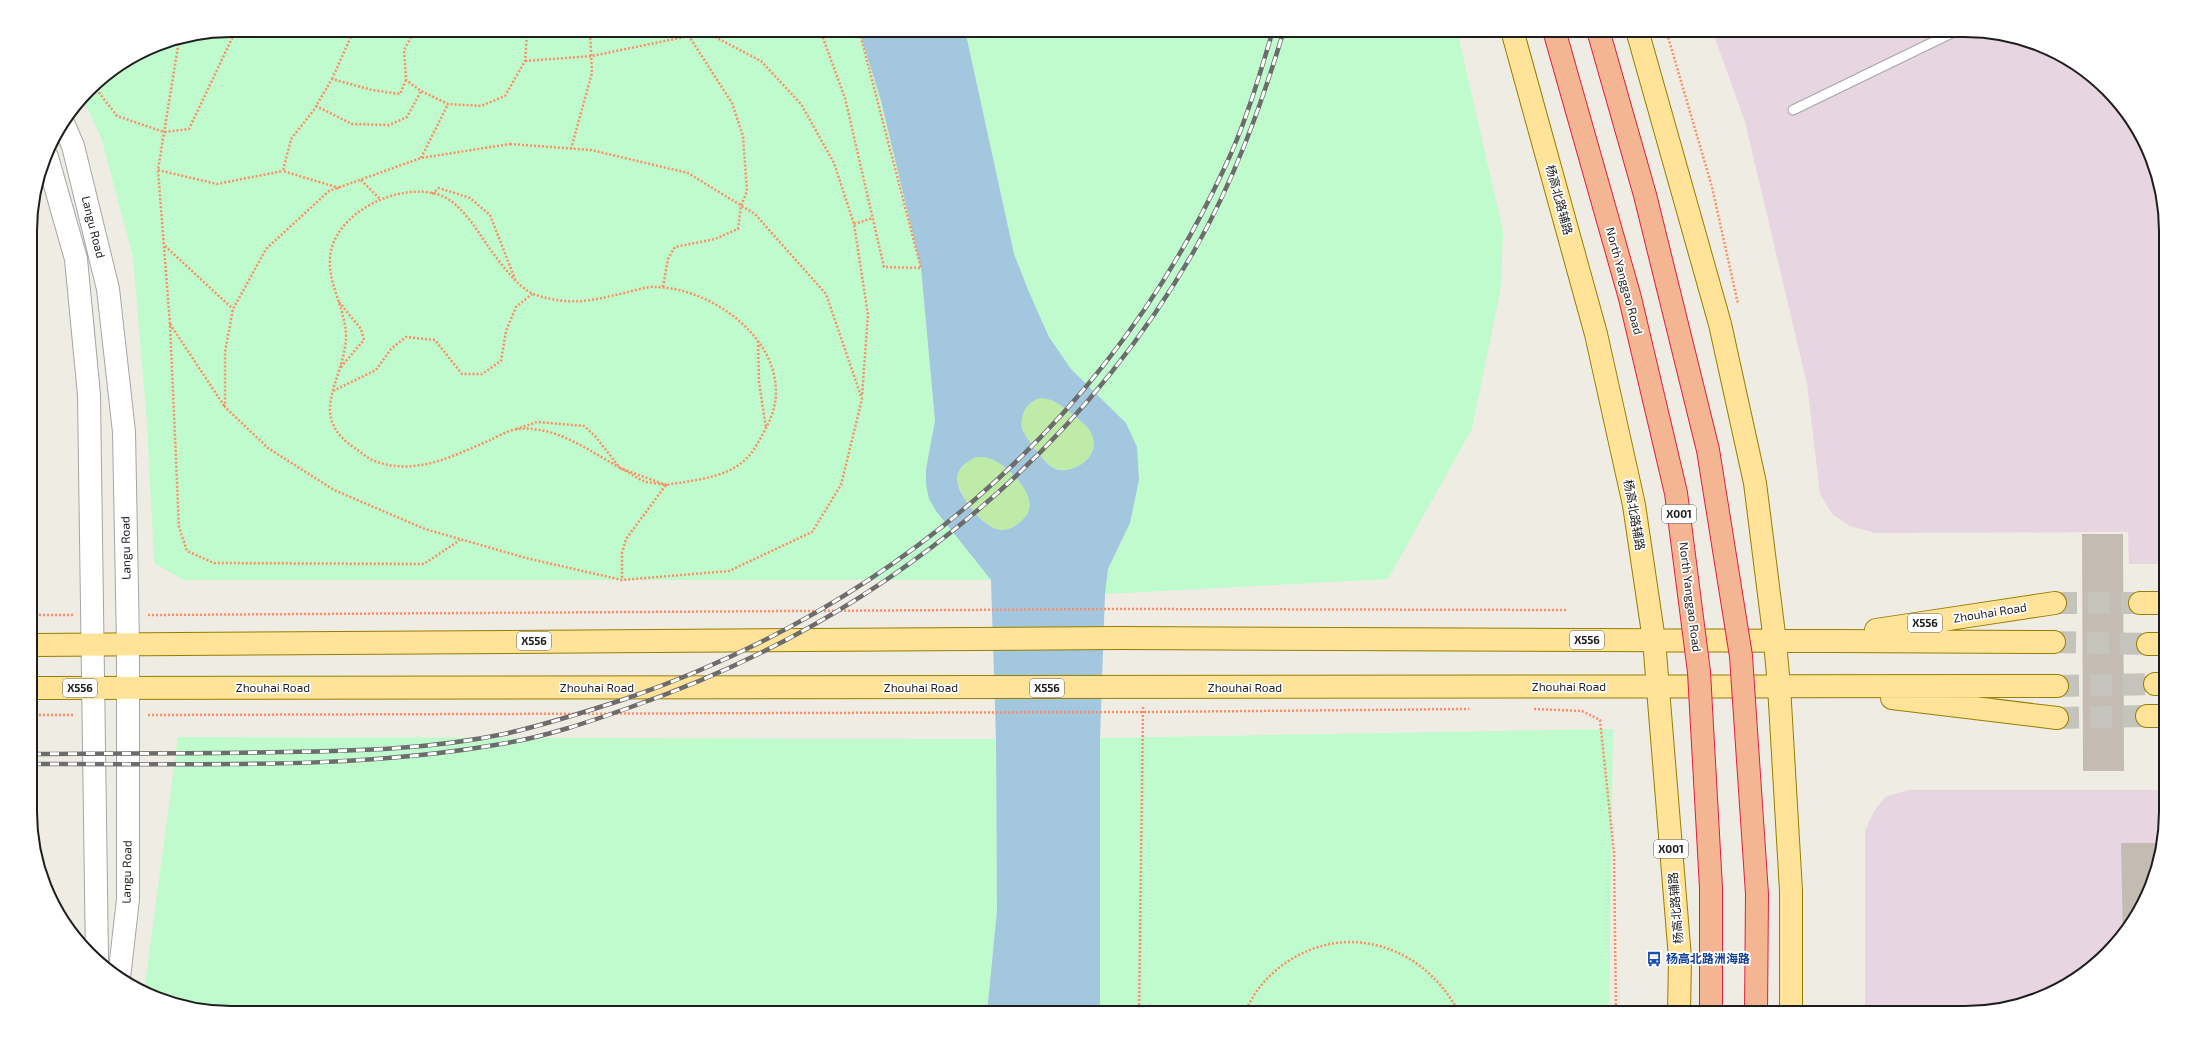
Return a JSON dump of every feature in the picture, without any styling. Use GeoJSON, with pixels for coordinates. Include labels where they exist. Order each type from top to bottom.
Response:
{"type":"FeatureCollection","features":[{"type":"Feature","properties":{"kind":"highway","name":"North Yanggao Road"},"geometry":{"type":"LineString","coordinates":[[1556,37],[1630,298],[1676,493],[1699,672],[1712,888],[1711,1006]]}},
{"type":"Feature","properties":{"kind":"highway"},"geometry":{"type":"LineString","coordinates":[[1600,37],[1645,195],[1708,450],[1741,656],[1757,894],[1756,1006]]}},
{"type":"Feature","properties":{"kind":"main road","name":"杨高北路辅路"},"geometry":{"type":"LineString","coordinates":[[1514,37],[1598,342],[1634,505],[1654,640],[1680,958],[1679,1006]]}},
{"type":"Feature","properties":{"kind":"main road"},"geometry":{"type":"LineString","coordinates":[[1639,37],[1720,324],[1755,483],[1776,642],[1791,891],[1791,1006]]}},
{"type":"Feature","properties":{"kind":"main road","name":"Zhouhai Road"},"geometry":{"type":"LineString","coordinates":[[1807,640],[2055,603]]}},
{"type":"Feature","properties":{"kind":"main road"},"geometry":{"type":"LineString","coordinates":[[2140,603],[2159,603]]}},
{"type":"Feature","properties":{"kind":"main road","name":"Zhouhai Road"},"geometry":{"type":"LineString","coordinates":[[37,644],[1119,638],[2054,642]]}},
{"type":"Feature","properties":{"kind":"main road","name":"Zhouhai Road"},"geometry":{"type":"LineString","coordinates":[[37,688],[2057,686]]}},
{"type":"Feature","properties":{"kind":"main road","name":"Zhouhai Road"},"geometry":{"type":"LineString","coordinates":[[1810,687],[2057,718]]}},
{"type":"Feature","properties":{"kind":"street","name":"Langu Road"},"geometry":{"type":"LineString","coordinates":[[66,129],[73,146],[108,289],[124,432],[128,615],[128,899],[120,971]]}},
{"type":"Feature","properties":{"kind":"street","name":"Langu Road"},"geometry":{"type":"LineString","coordinates":[[49,164],[76,267],[88,395],[96,951]]}},
{"type":"Feature","properties":{"kind":"lane"},"geometry":{"type":"LineString","coordinates":[[1793,110],[1944,37]]}},
{"type":"Feature","properties":{"kind":"path"},"geometry":{"type":"LineString","coordinates":[[97,91],[117,116],[164,132],[188,129],[233,37]]}},
{"type":"Feature","properties":{"kind":"path"},"geometry":{"type":"LineString","coordinates":[[283,171],[291,139],[324,96],[351,37]]}},
{"type":"Feature","properties":{"kind":"path"},"geometry":{"type":"LineString","coordinates":[[332,79],[372,90],[400,94],[406,80],[404,50],[411,37]]}},
{"type":"Feature","properties":{"kind":"path"},"geometry":{"type":"LineString","coordinates":[[406,80],[421,91],[448,104],[481,106],[505,96],[525,61],[527,37]]}},
{"type":"Feature","properties":{"kind":"path"},"geometry":{"type":"LineString","coordinates":[[572,149],[592,73],[591,37]]}},
{"type":"Feature","properties":{"kind":"path"},"geometry":{"type":"LineString","coordinates":[[525,61],[592,56],[684,37]]}},
{"type":"Feature","properties":{"kind":"path"},"geometry":{"type":"LineString","coordinates":[[663,287],[668,259],[675,247],[715,239],[738,229],[741,206],[747,191],[743,136],[732,104],[690,37]]}},
{"type":"Feature","properties":{"kind":"path"},"geometry":{"type":"LineString","coordinates":[[170,324],[225,407],[268,448],[334,490],[425,529],[526,558],[622,580],[729,571],[812,532],[841,485],[862,399],[868,315],[854,224],[834,163],[801,104],[761,61],[715,37]]}},
{"type":"Feature","properties":{"kind":"path"},"geometry":{"type":"LineString","coordinates":[[822,37],[844,98],[884,267],[921,268],[861,37]]}},
{"type":"Feature","properties":{"kind":"path"},"geometry":{"type":"LineString","coordinates":[[178,45],[158,170],[170,324],[179,527],[187,551],[214,563],[424,564],[461,539]]}},
{"type":"Feature","properties":{"kind":"path"},"geometry":{"type":"LineString","coordinates":[[316,106],[352,124],[389,125],[407,117],[421,91]]}},
{"type":"Feature","properties":{"kind":"path"},"geometry":{"type":"LineString","coordinates":[[421,158],[448,104]]}},
{"type":"Feature","properties":{"kind":"path"},"geometry":{"type":"LineString","coordinates":[[225,407],[224,352],[233,309],[266,249],[329,191],[421,158],[510,144],[591,150],[688,173],[755,214],[826,294],[862,399]]}},
{"type":"Feature","properties":{"kind":"path"},"geometry":{"type":"LineString","coordinates":[[158,170],[217,184],[283,171],[339,188]]}},
{"type":"Feature","properties":{"kind":"path"},"geometry":{"type":"LineString","coordinates":[[360,180],[380,199]]}},
{"type":"Feature","properties":{"kind":"path"},"geometry":{"type":"LineString","coordinates":[[432,194],[439,188],[470,198],[490,215],[515,279]]}},
{"type":"Feature","properties":{"kind":"path"},"geometry":{"type":"LineString","coordinates":[[516,429],[543,430],[566,438],[620,468],[645,481],[666,485],[732,471],[753,451],[770,422],[776,392],[770,363],[758,341],[742,324],[712,302],[682,290],[652,286],[587,302],[564,301],[532,294],[507,271],[459,206],[439,195],[417,192],[380,199],[353,216],[336,236],[330,256],[331,276],[346,329],[346,343],[332,392],[329,418],[343,441],[372,460],[406,468],[438,462],[516,429],[537,422],[584,426],[595,436],[620,468]]}},
{"type":"Feature","properties":{"kind":"path"},"geometry":{"type":"LineString","coordinates":[[854,224],[872,218]]}},
{"type":"Feature","properties":{"kind":"path"},"geometry":{"type":"LineString","coordinates":[[165,246],[233,309]]}},
{"type":"Feature","properties":{"kind":"path"},"geometry":{"type":"LineString","coordinates":[[332,392],[376,370],[391,349],[406,337],[435,340],[462,374],[482,374],[501,361],[506,331],[516,307],[532,294]]}},
{"type":"Feature","properties":{"kind":"path"},"geometry":{"type":"LineString","coordinates":[[338,300],[361,329],[364,340],[339,370]]}},
{"type":"Feature","properties":{"kind":"path"},"geometry":{"type":"LineString","coordinates":[[758,341],[759,382],[766,429]]}},
{"type":"Feature","properties":{"kind":"path"},"geometry":{"type":"LineString","coordinates":[[622,580],[622,553],[626,539],[666,485]]}},
{"type":"Feature","properties":{"kind":"path"},"geometry":{"type":"LineString","coordinates":[[128,615],[1119,609],[1567,610]]}},
{"type":"Feature","properties":{"kind":"path"},"geometry":{"type":"LineString","coordinates":[[37,615],[91,615]]}},
{"type":"Feature","properties":{"kind":"path"},"geometry":{"type":"LineString","coordinates":[[1139,1006],[1144,688]]}},
{"type":"Feature","properties":{"kind":"path"},"geometry":{"type":"LineString","coordinates":[[1526,708],[1582,711],[1600,720],[1614,853],[1616,1006]]}},
{"type":"Feature","properties":{"kind":"path"},"geometry":{"type":"LineString","coordinates":[[128,715],[1143,712],[1470,709]]}},
{"type":"Feature","properties":{"kind":"path"},"geometry":{"type":"LineString","coordinates":[[37,715],[92,715]]}},
{"type":"Feature","properties":{"kind":"path"},"geometry":{"type":"LineString","coordinates":[[1249,1006],[1256,992],[1280,967],[1311,950],[1328,944],[1346,942],[1382,946],[1414,960],[1441,984],[1455,1006]]}},
{"type":"Feature","properties":{"kind":"shaded area"},"geometry":{"type":"Polygon","coordinates":[[[1715,37],[1978,37],[2003,41],[2027,47],[2062,63],[2093,85],[2111,103],[2126,123],[2139,145],[2149,169],[2159,218],[2159,564],[2129,564],[2128,532],[1875,533],[1850,526],[1832,514],[1820,494],[1807,384],[1745,122],[1715,37]]]}},
{"type":"Feature","properties":{"kind":"shaded area"},"geometry":{"type":"Polygon","coordinates":[[[1908,790],[2159,790],[2159,825],[2149,874],[2133,909],[2111,940],[2093,958],[2062,980],[2027,996],[1978,1006],[1865,1006],[1865,831],[1874,811],[1885,797],[1908,790]]]}},
{"type":"Feature","properties":{"kind":"green space"},"geometry":{"type":"Polygon","coordinates":[[[218,37],[861,37],[881,101],[921,268],[935,422],[926,469],[936,511],[991,580],[184,580],[154,563],[147,423],[133,257],[101,137],[85,103],[103,85],[123,70],[145,57],[169,47],[218,37]]]}},
{"type":"Feature","properties":{"kind":"green space"},"geometry":{"type":"Polygon","coordinates":[[[967,37],[1459,37],[1503,231],[1501,287],[1472,429],[1388,579],[1105,594],[1108,569],[1130,523],[1126,423],[1071,369],[1049,337],[1014,254],[967,37]]]}},
{"type":"Feature","properties":{"kind":"green space"},"geometry":{"type":"Polygon","coordinates":[[[1041,398],[1058,404],[1082,422],[1092,434],[1094,446],[1092,453],[1087,460],[1080,465],[1065,470],[1050,466],[1038,454],[1022,429],[1022,418],[1025,409],[1031,402],[1041,398]]]}},
{"type":"Feature","properties":{"kind":"green space"},"geometry":{"type":"Polygon","coordinates":[[[976,457],[987,458],[998,462],[1014,475],[1026,492],[1029,501],[1029,510],[1025,517],[1010,529],[996,529],[983,521],[971,508],[959,487],[958,474],[961,468],[967,462],[976,457]]]}},
{"type":"Feature","properties":{"kind":"green space"},"geometry":{"type":"Polygon","coordinates":[[[1613,729],[1609,1006],[1100,1006],[1100,738],[1613,729]]]}},
{"type":"Feature","properties":{"kind":"green space"},"geometry":{"type":"Polygon","coordinates":[[[178,737],[996,739],[997,910],[988,1006],[218,1006],[169,996],[145,986],[178,737]]]}},
{"type":"Feature","properties":{"kind":"water"},"geometry":{"type":"Polygon","coordinates":[[[861,37],[967,37],[1014,254],[1029,292],[1049,337],[1071,369],[1126,423],[1137,447],[1139,480],[1130,523],[1108,569],[1105,594],[1100,738],[1100,1006],[988,1006],[997,910],[996,739],[991,580],[936,511],[929,499],[926,484],[926,469],[935,421],[921,268],[881,101],[861,37]],[[1041,398],[1031,402],[1025,409],[1022,418],[1022,429],[1038,454],[1050,466],[1065,470],[1080,465],[1087,460],[1092,453],[1094,446],[1092,434],[1082,422],[1058,404],[1041,398]],[[976,457],[967,462],[961,468],[957,480],[959,487],[966,501],[983,521],[996,529],[1010,529],[1025,517],[1029,510],[1029,501],[1026,492],[1014,475],[1006,468],[998,462],[982,457],[976,457]]]}},
{"type":"Feature","properties":{"kind":"building"},"geometry":{"type":"Polygon","coordinates":[[[2082,534],[2123,534],[2124,771],[2083,771],[2082,534]]]}},
{"type":"Feature","properties":{"kind":"building"},"geometry":{"type":"Polygon","coordinates":[[[2121,843],[2156,843],[2149,874],[2139,898],[2123,925],[2121,843]]]}},
{"type":"Feature","properties":{"kind":"tunnel"},"geometry":{"type":"LineString","coordinates":[[2055,603],[2140,603]]}},
{"type":"Feature","properties":{"kind":"tunnel"},"geometry":{"type":"LineString","coordinates":[[2054,642],[2148,644]]}},
{"type":"Feature","properties":{"kind":"tunnel"},"geometry":{"type":"LineString","coordinates":[[2057,686],[2155,684]]}},
{"type":"Feature","properties":{"kind":"tunnel"},"geometry":{"type":"LineString","coordinates":[[2057,718],[2147,716]]}},
{"type":"Feature","properties":{"kind":"railway"},"geometry":{"type":"LineString","coordinates":[[37,754],[339,751],[422,746],[477,739],[535,727],[625,699],[722,661],[813,614],[899,559],[978,496],[1051,426],[1116,348],[1174,263],[1223,171],[1245,119],[1271,37]]}},
{"type":"Feature","properties":{"kind":"railway"},"geometry":{"type":"LineString","coordinates":[[37,764],[267,764],[326,762],[443,753],[501,744],[550,733],[631,707],[718,673],[801,632],[879,584],[954,530],[1023,469],[1086,402],[1144,330],[1194,251],[1208,225],[1222,198],[1256,115],[1282,37]]}},
{"type":"Feature","properties":{"kind":"place","name":"杨高北路洲海路"},"geometry":{"type":"Point","coordinates":[1654,959]}}]}
